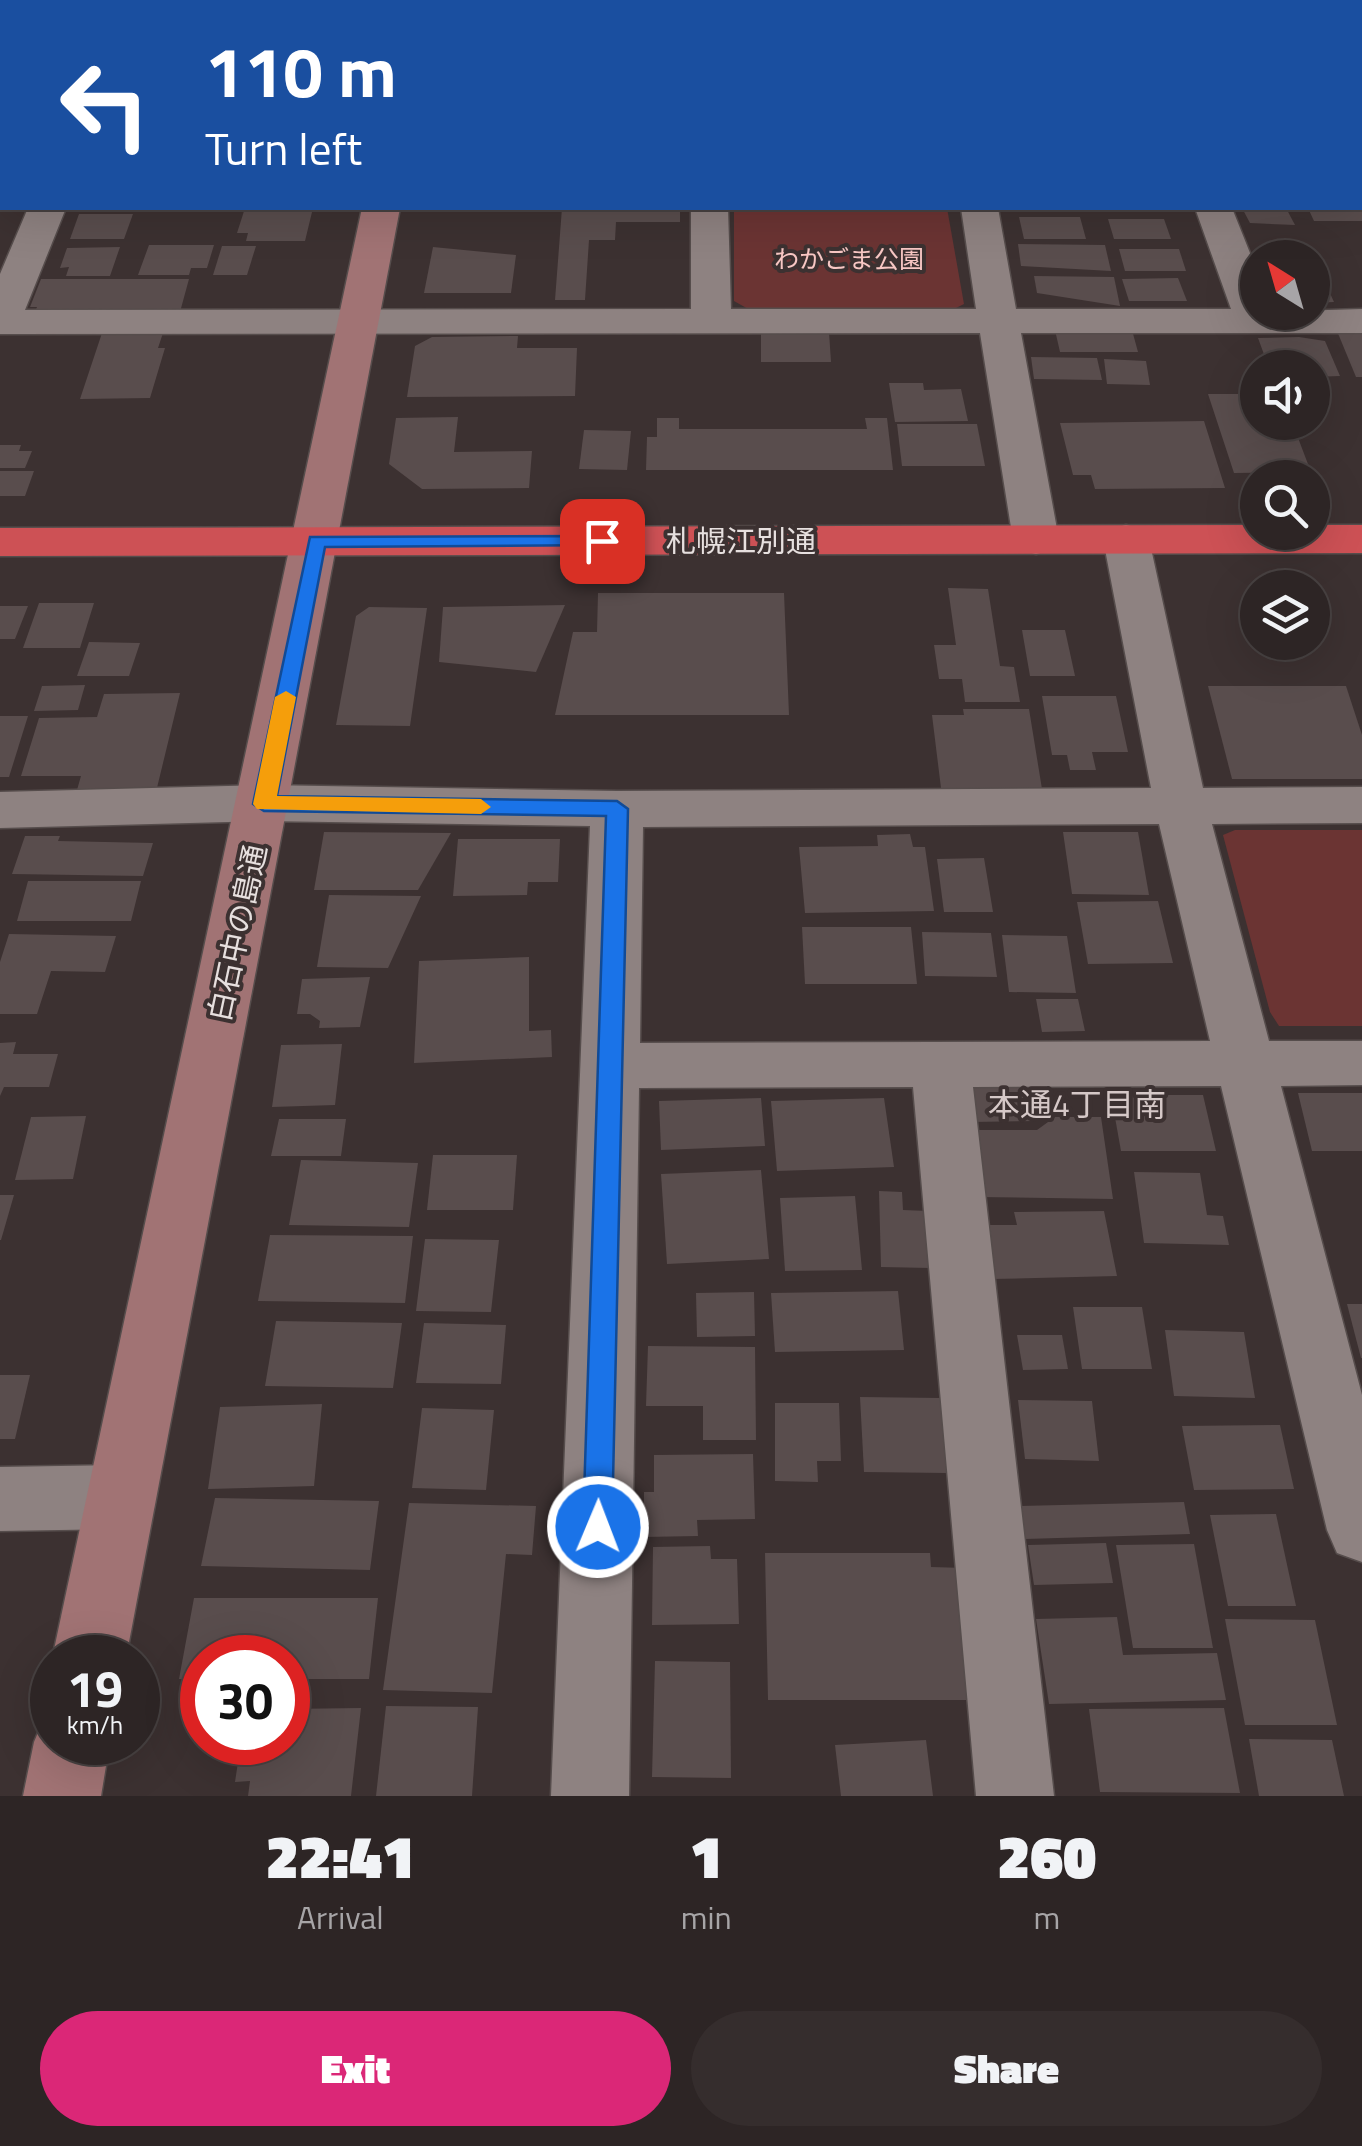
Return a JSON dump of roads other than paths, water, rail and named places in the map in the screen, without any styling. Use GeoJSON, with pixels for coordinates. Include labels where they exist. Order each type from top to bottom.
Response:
{"type":"FeatureCollection","features":[{"type":"Feature","properties":{"kind":"highway","name":"札幌江別通"},"geometry":{"type":"LineString","coordinates":[[0,542],[1362,540]]}},
{"type":"Feature","properties":{"kind":"street"},"geometry":{"type":"LineString","coordinates":[[46,210],[0,322],[1240,322]]}},
{"type":"Feature","properties":{"kind":"street","name":"白石中の島通"},"geometry":{"type":"LineString","coordinates":[[93,1635],[317,542],[381,210]]}},
{"type":"Feature","properties":{"kind":"street"},"geometry":{"type":"LineString","coordinates":[[709,210],[711,321]]}},
{"type":"Feature","properties":{"kind":"street"},"geometry":{"type":"LineString","coordinates":[[979,210],[1002,321],[1036,540]]}},
{"type":"Feature","properties":{"kind":"street"},"geometry":{"type":"LineString","coordinates":[[1215,210],[1240,279]]}},
{"type":"Feature","properties":{"kind":"street"},"geometry":{"type":"LineString","coordinates":[[1330,321],[1362,320]]}},
{"type":"Feature","properties":{"kind":"street"},"geometry":{"type":"LineString","coordinates":[[1126,540],[1181,806],[1362,1530]]}},
{"type":"Feature","properties":{"kind":"street"},"geometry":{"type":"LineString","coordinates":[[0,810],[264,804],[617,809],[1362,806]]}},
{"type":"Feature","properties":{"kind":"street"},"geometry":{"type":"LineString","coordinates":[[590,1796],[617,809]]}},
{"type":"Feature","properties":{"kind":"street"},"geometry":{"type":"LineString","coordinates":[[610,1066],[1362,1063]]}},
{"type":"Feature","properties":{"kind":"street"},"geometry":{"type":"LineString","coordinates":[[941,1064],[1015,1796]]}},
{"type":"Feature","properties":{"kind":"street"},"geometry":{"type":"LineString","coordinates":[[0,1499],[120,1496]]}},
{"type":"Feature","properties":{"kind":"street"},"geometry":{"type":"LineString","coordinates":[[62,1796],[68,1765]]}},
{"type":"Feature","properties":{"kind":"district","name":"本通4丁目南"},"geometry":{"type":"Point","coordinates":[1077,1104]}},
{"type":"Feature","properties":{"kind":"park label","name":"わかごま公園"},"geometry":{"type":"Point","coordinates":[849,259]}}]}
